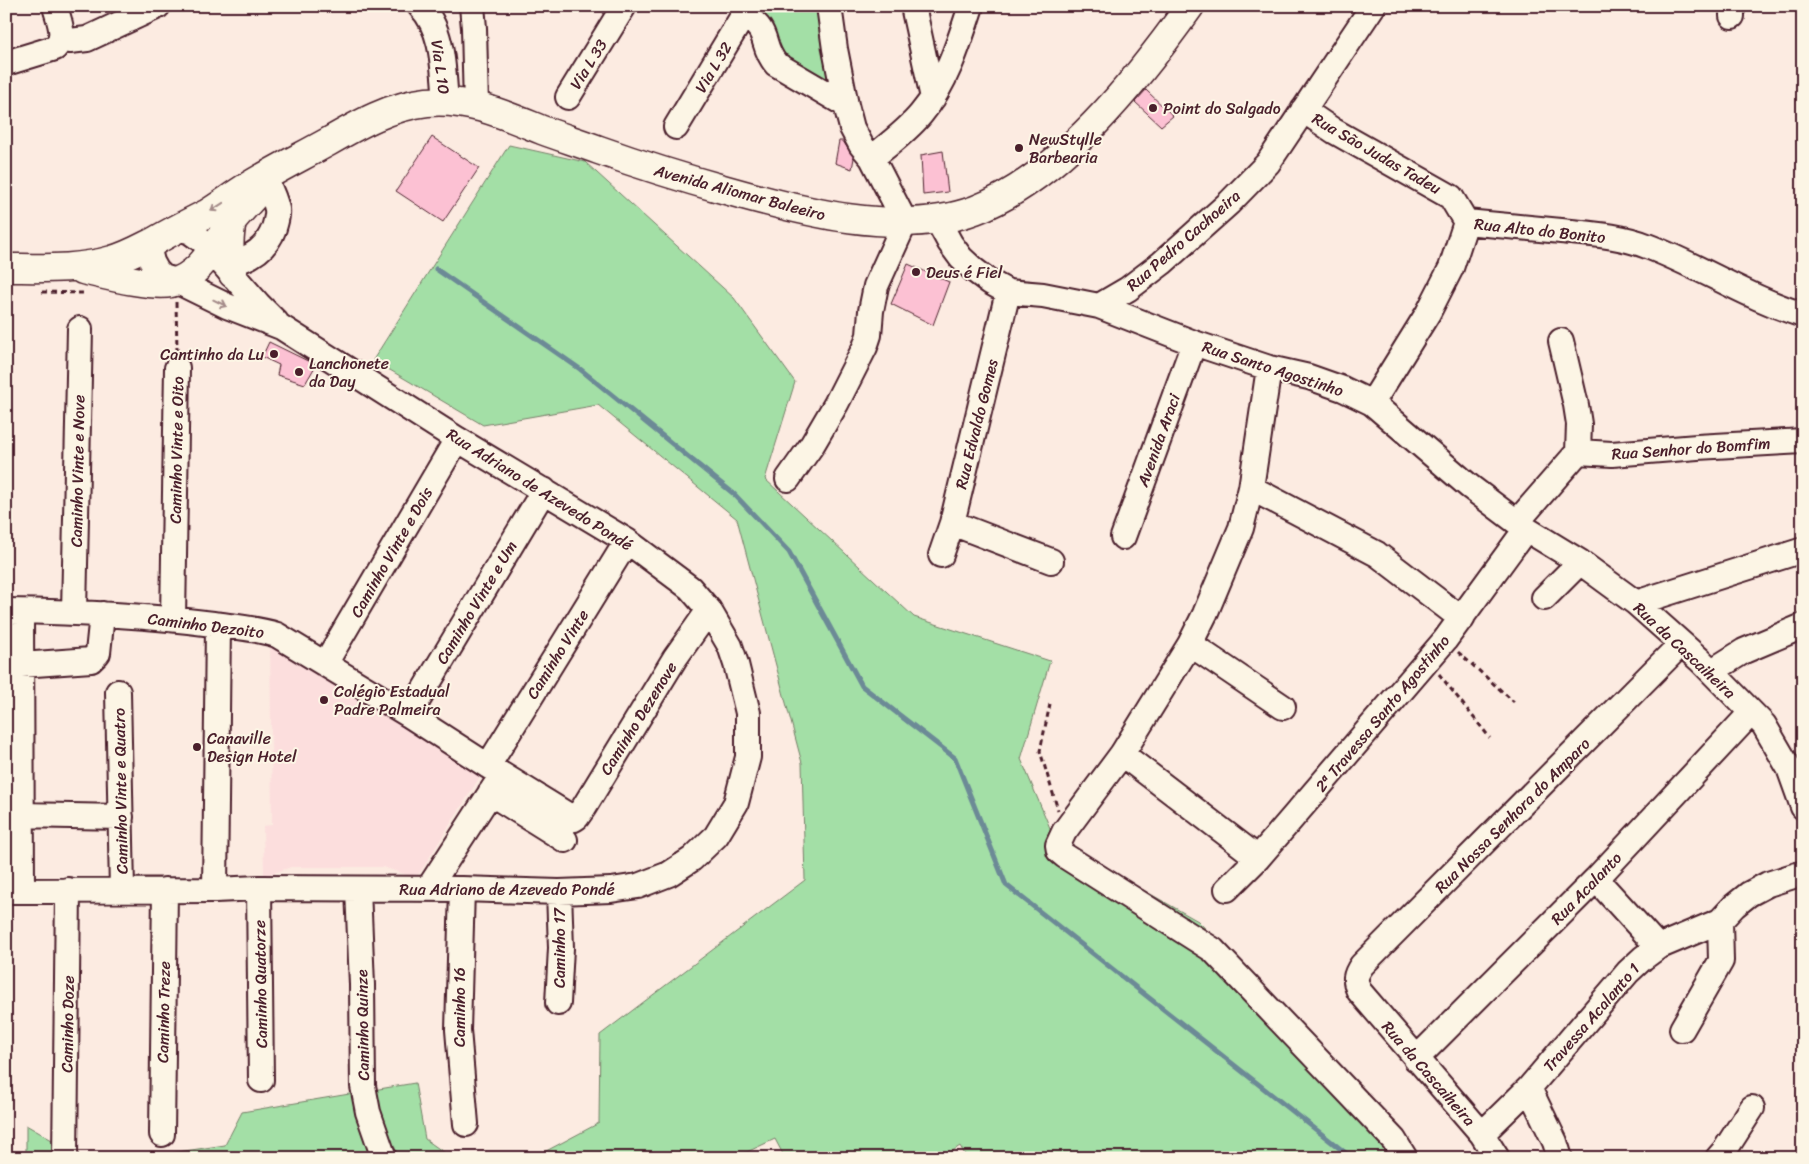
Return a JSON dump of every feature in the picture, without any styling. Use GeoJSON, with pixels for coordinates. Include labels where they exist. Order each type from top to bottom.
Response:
{"type":"FeatureCollection","features":[{"type":"Feature","properties":{"kind":"main road","name":"Avenida Aliomar Baleeiro"},"geometry":{"type":"LineString","coordinates":[[69,268],[111,260],[133,252],[210,211],[248,186],[357,126],[385,113],[426,102],[446,102],[476,106],[654,169],[784,207],[840,218],[906,222],[937,219],[966,212],[992,202],[1034,176],[1075,144],[1122,94],[1170,35],[1190,6]]}},
{"type":"Feature","properties":{"kind":"main road","name":"Avenida Aliomar Baleeiro"},"geometry":{"type":"LineString","coordinates":[[6,268],[69,268],[140,281],[169,283],[176,281],[196,269],[226,262],[233,220],[267,183],[289,164]]}},
{"type":"Feature","properties":{"kind":"street"},"geometry":{"type":"LineString","coordinates":[[55,6],[58,43]]}},
{"type":"Feature","properties":{"kind":"street","name":"Via L 10"},"geometry":{"type":"LineString","coordinates":[[420,6],[427,13],[436,31],[446,102]]}},
{"type":"Feature","properties":{"kind":"street"},"geometry":{"type":"LineString","coordinates":[[476,106],[473,17],[491,6]]}},
{"type":"Feature","properties":{"kind":"street","name":"Via L 33"},"geometry":{"type":"LineString","coordinates":[[568,97],[624,6]]}},
{"type":"Feature","properties":{"kind":"street"},"geometry":{"type":"LineString","coordinates":[[788,479],[812,445],[836,404],[865,347],[870,335],[871,311],[876,286],[906,222],[872,158],[852,128],[835,49],[829,6]]}},
{"type":"Feature","properties":{"kind":"street"},"geometry":{"type":"LineString","coordinates":[[913,6],[933,98]]}},
{"type":"Feature","properties":{"kind":"street"},"geometry":{"type":"LineString","coordinates":[[872,158],[908,128],[933,98],[958,44],[971,6]]}},
{"type":"Feature","properties":{"kind":"street","name":"Rua Pedro Cachoeira"},"geometry":{"type":"LineString","coordinates":[[1100,306],[1128,289],[1162,263],[1229,203],[1268,163],[1373,6]]}},
{"type":"Feature","properties":{"kind":"street"},"geometry":{"type":"LineString","coordinates":[[6,63],[58,43],[87,39],[156,7]]}},
{"type":"Feature","properties":{"kind":"street"},"geometry":{"type":"LineString","coordinates":[[746,9],[760,28],[770,57],[776,64],[846,105]]}},
{"type":"Feature","properties":{"kind":"street","name":"Via L 32"},"geometry":{"type":"LineString","coordinates":[[676,127],[746,9]]}},
{"type":"Feature","properties":{"kind":"street","name":"Rua São Judas Tadeu"},"geometry":{"type":"LineString","coordinates":[[1303,110],[1334,131],[1451,197],[1466,222]]}},
{"type":"Feature","properties":{"kind":"street"},"geometry":{"type":"LineString","coordinates":[[226,262],[246,259],[257,252],[271,238],[277,218],[277,209],[267,183]]}},
{"type":"Feature","properties":{"kind":"street"},"geometry":{"type":"LineString","coordinates":[[937,219],[950,244],[961,258],[979,274],[1008,292],[1043,295],[1100,306]]}},
{"type":"Feature","properties":{"kind":"street","name":"Rua Alto do Bonito"},"geometry":{"type":"LineString","coordinates":[[1372,402],[1428,313],[1451,268],[1466,222],[1594,234],[1626,240],[1646,246],[1755,296],[1803,315]]}},
{"type":"Feature","properties":{"kind":"street","name":"Rua Adriano de Azevedo Pondé"},"geometry":{"type":"LineString","coordinates":[[177,229],[195,234],[226,262],[258,304],[281,327]]}},
{"type":"Feature","properties":{"kind":"street","name":"Rua Adriano de Azevedo Pondé"},"geometry":{"type":"LineString","coordinates":[[14,891],[258,888],[462,889],[559,892],[611,890],[638,886],[670,874],[692,859],[716,836],[736,803],[748,757],[748,713],[730,646],[709,610],[690,588],[627,541],[457,439],[281,327],[227,306],[176,281],[163,277],[152,262],[150,254],[152,242]]}},
{"type":"Feature","properties":{"kind":"street","name":"Rua Edvaldo Gomes"},"geometry":{"type":"LineString","coordinates":[[941,555],[952,523],[1008,292]]}},
{"type":"Feature","properties":{"kind":"street","name":"Rua Santo Agostinho"},"geometry":{"type":"LineString","coordinates":[[1100,306],[1194,342],[1269,368],[1309,377],[1372,402],[1469,486],[1521,526]]}},
{"type":"Feature","properties":{"kind":"street","name":"Caminho Vinte e Nove"},"geometry":{"type":"LineString","coordinates":[[74,612],[80,329]]}},
{"type":"Feature","properties":{"kind":"street","name":"Avenida Araci"},"geometry":{"type":"LineString","coordinates":[[1123,538],[1194,342]]}},
{"type":"Feature","properties":{"kind":"street"},"geometry":{"type":"LineString","coordinates":[[1521,526],[1578,452],[1579,424],[1561,342]]}},
{"type":"Feature","properties":{"kind":"street","name":"Caminho Vinte e Oito"},"geometry":{"type":"LineString","coordinates":[[173,619],[177,368]]}},
{"type":"Feature","properties":{"kind":"street"},"geometry":{"type":"LineString","coordinates":[[1269,368],[1251,488],[1241,528],[1206,614],[1190,644],[1122,754],[1064,832],[1058,846],[1059,851],[1064,856],[1213,950],[1394,1140],[1405,1158]]}},
{"type":"Feature","properties":{"kind":"street","name":"Caminho Vinte e Dois"},"geometry":{"type":"LineString","coordinates":[[325,664],[457,439]]}},
{"type":"Feature","properties":{"kind":"street","name":"Rua Senhor do Bomfim"},"geometry":{"type":"LineString","coordinates":[[1578,452],[1612,454],[1803,441]]}},
{"type":"Feature","properties":{"kind":"street"},"geometry":{"type":"LineString","coordinates":[[1251,488],[1377,554],[1462,619]]}},
{"type":"Feature","properties":{"kind":"street","name":"Caminho Vinte e Um"},"geometry":{"type":"LineString","coordinates":[[409,715],[544,490]]}},
{"type":"Feature","properties":{"kind":"street"},"geometry":{"type":"LineString","coordinates":[[952,523],[1051,561]]}},
{"type":"Feature","properties":{"kind":"street","name":"Rua da Cascaiheira"},"geometry":{"type":"LineString","coordinates":[[1521,526],[1580,562],[1636,603],[1712,671],[1764,725],[1789,768],[1803,807]]}},
{"type":"Feature","properties":{"kind":"street","name":"2ª Travessa Santo Agostinho"},"geometry":{"type":"LineString","coordinates":[[1228,889],[1258,858],[1462,619],[1521,526]]}},
{"type":"Feature","properties":{"kind":"street","name":"Caminho Vinte"},"geometry":{"type":"LineString","coordinates":[[428,889],[494,778],[627,541]]}},
{"type":"Feature","properties":{"kind":"street"},"geometry":{"type":"LineString","coordinates":[[1636,603],[1803,550]]}},
{"type":"Feature","properties":{"kind":"street"},"geometry":{"type":"LineString","coordinates":[[1544,598],[1580,562]]}},
{"type":"Feature","properties":{"kind":"street","name":"Caminho Dezenove"},"geometry":{"type":"LineString","coordinates":[[565,814],[572,818],[577,817],[670,667],[709,610]]}},
{"type":"Feature","properties":{"kind":"street"},"geometry":{"type":"LineString","coordinates":[[14,612],[21,665],[21,816],[14,891]]}},
{"type":"Feature","properties":{"kind":"street","name":"Caminho Dezoito"},"geometry":{"type":"LineString","coordinates":[[14,612],[74,612],[173,619],[254,629],[277,634],[409,715],[494,778],[565,814]]}},
{"type":"Feature","properties":{"kind":"street"},"geometry":{"type":"LineString","coordinates":[[21,665],[91,660],[98,653],[102,614]]}},
{"type":"Feature","properties":{"kind":"street"},"geometry":{"type":"LineString","coordinates":[[215,890],[218,625]]}},
{"type":"Feature","properties":{"kind":"street"},"geometry":{"type":"LineString","coordinates":[[1712,671],[1744,651],[1803,626]]}},
{"type":"Feature","properties":{"kind":"street"},"geometry":{"type":"LineString","coordinates":[[1190,644],[1283,707]]}},
{"type":"Feature","properties":{"kind":"street","name":"Rua Nossa Senhora do Amparo"},"geometry":{"type":"LineString","coordinates":[[1359,991],[1355,982],[1355,975],[1362,965],[1681,644]]}},
{"type":"Feature","properties":{"kind":"street","name":"Caminho Vinte e Quatro"},"geometry":{"type":"LineString","coordinates":[[118,692],[122,890]]}},
{"type":"Feature","properties":{"kind":"street","name":"Rua Acalanto"},"geometry":{"type":"LineString","coordinates":[[1416,1059],[1596,879],[1751,713]]}},
{"type":"Feature","properties":{"kind":"street"},"geometry":{"type":"LineString","coordinates":[[1122,754],[1258,858]]}},
{"type":"Feature","properties":{"kind":"street"},"geometry":{"type":"LineString","coordinates":[[494,778],[564,840]]}},
{"type":"Feature","properties":{"kind":"street"},"geometry":{"type":"LineString","coordinates":[[21,816],[121,816]]}},
{"type":"Feature","properties":{"kind":"street"},"geometry":{"type":"LineString","coordinates":[[1682,1029],[1721,961],[1720,921],[1749,894],[1768,884],[1803,873]]}},
{"type":"Feature","properties":{"kind":"street"},"geometry":{"type":"LineString","coordinates":[[1596,879],[1658,947]]}},
{"type":"Feature","properties":{"kind":"street","name":"Caminho Quatorze"},"geometry":{"type":"LineString","coordinates":[[258,888],[261,1080]]}},
{"type":"Feature","properties":{"kind":"street","name":"Caminho Quinze"},"geometry":{"type":"LineString","coordinates":[[358,889],[362,985],[363,1086],[368,1112],[384,1158]]}},
{"type":"Feature","properties":{"kind":"street","name":"Caminho 16"},"geometry":{"type":"LineString","coordinates":[[462,889],[458,1030],[466,1124]]}},
{"type":"Feature","properties":{"kind":"street","name":"Caminho Doze"},"geometry":{"type":"LineString","coordinates":[[65,1158],[68,890]]}},
{"type":"Feature","properties":{"kind":"street","name":"Caminho Treze"},"geometry":{"type":"LineString","coordinates":[[162,1134],[165,890]]}},
{"type":"Feature","properties":{"kind":"street","name":"Caminho 17"},"geometry":{"type":"LineString","coordinates":[[558,1003],[561,948],[559,892]]}},
{"type":"Feature","properties":{"kind":"street","name":"Travessa Acalanto 1"},"geometry":{"type":"LineString","coordinates":[[1482,1134],[1529,1088],[1628,972],[1643,958],[1658,947],[1720,921]]}},
{"type":"Feature","properties":{"kind":"street","name":"Rua da Cascaiheira"},"geometry":{"type":"LineString","coordinates":[[1359,991],[1482,1134],[1497,1158]]}},
{"type":"Feature","properties":{"kind":"street"},"geometry":{"type":"LineString","coordinates":[[1529,1088],[1555,1142],[1560,1158]]}},
{"type":"Feature","properties":{"kind":"street"},"geometry":{"type":"LineString","coordinates":[[1718,1158],[1752,1108]]}},
{"type":"Feature","properties":{"kind":"path","name":"Caminho Vinte e Oito"},"geometry":{"type":"LineString","coordinates":[[176,281],[177,368]]}},
{"type":"Feature","properties":{"kind":"path"},"geometry":{"type":"LineString","coordinates":[[1444,640],[1514,702]]}},
{"type":"Feature","properties":{"kind":"path"},"geometry":{"type":"LineString","coordinates":[[1428,660],[1490,738]]}},
{"type":"Feature","properties":{"kind":"path"},"geometry":{"type":"LineString","coordinates":[[1050,704],[1040,751],[1064,832]]}},
{"type":"Feature","properties":{"kind":"shaded area","name":"Colégio Estadual Padre Palmeira"},"geometry":{"type":"Polygon","coordinates":[[[270,634],[486,767],[419,874],[410,876],[383,867],[291,867],[271,874],[264,874],[263,826],[272,825],[270,634]]]}},
{"type":"Feature","properties":{"kind":"green space"},"geometry":{"type":"Polygon","coordinates":[[[758,6],[823,6],[834,88],[775,55],[754,12],[758,6]]]}},
{"type":"Feature","properties":{"kind":"green space"},"geometry":{"type":"Polygon","coordinates":[[[509,145],[585,162],[734,298],[795,382],[765,479],[914,617],[1050,661],[1021,759],[1055,840],[1198,921],[1394,1127],[1415,1158],[967,1158],[960,1146],[942,1158],[785,1158],[775,1139],[734,1158],[533,1158],[599,1123],[600,1035],[805,880],[802,763],[737,519],[598,405],[483,425],[373,360],[509,145]]]}},
{"type":"Feature","properties":{"kind":"green space"},"geometry":{"type":"Polygon","coordinates":[[[415,1083],[425,1139],[452,1158],[137,1158],[225,1145],[242,1112],[415,1083]]]}},
{"type":"Feature","properties":{"kind":"green space"},"geometry":{"type":"Polygon","coordinates":[[[26,1125],[83,1158],[26,1158],[26,1125]]]}},
{"type":"Feature","properties":{"kind":"building","name":"Point do Salgado"},"geometry":{"type":"Polygon","coordinates":[[[1146,90],[1173,116],[1161,126],[1135,102],[1146,90]]]}},
{"type":"Feature","properties":{"kind":"building"},"geometry":{"type":"Polygon","coordinates":[[[432,137],[479,168],[443,222],[396,191],[432,137]]]}},
{"type":"Feature","properties":{"kind":"building"},"geometry":{"type":"Polygon","coordinates":[[[839,141],[843,141],[854,158],[852,169],[835,163],[839,141]]]}},
{"type":"Feature","properties":{"kind":"building"},"geometry":{"type":"Polygon","coordinates":[[[943,151],[948,192],[923,195],[921,155],[943,151]]]}},
{"type":"Feature","properties":{"kind":"building"},"geometry":{"type":"Polygon","coordinates":[[[908,264],[949,282],[933,325],[891,304],[908,264]]]}},
{"type":"Feature","properties":{"kind":"building"},"geometry":{"type":"Polygon","coordinates":[[[269,342],[316,365],[305,384],[277,375],[279,365],[262,357],[269,342]]]}},
{"type":"Feature","properties":{"kind":"waterway"},"geometry":{"type":"LineString","coordinates":[[436,269],[580,369],[734,494],[789,552],[862,686],[955,758],[1006,885],[1352,1158]]}},
{"type":"Feature","properties":{"kind":"place","name":"Point do Salgado"},"geometry":{"type":"Point","coordinates":[1153,108]}},
{"type":"Feature","properties":{"kind":"place","name":"NewStylle Barbearia"},"geometry":{"type":"Point","coordinates":[1019,148]}},
{"type":"Feature","properties":{"kind":"place","name":"Deus é Fiel"},"geometry":{"type":"Point","coordinates":[916,272]}},
{"type":"Feature","properties":{"kind":"place","name":"Cantinho da Lu"},"geometry":{"type":"Point","coordinates":[274,354]}},
{"type":"Feature","properties":{"kind":"place","name":"Lanchonete da Day"},"geometry":{"type":"Point","coordinates":[299,372]}},
{"type":"Feature","properties":{"kind":"place","name":"Colégio Estadual Padre Palmeira"},"geometry":{"type":"Point","coordinates":[324,700]}},
{"type":"Feature","properties":{"kind":"place","name":"Canaville Design Hotel"},"geometry":{"type":"Point","coordinates":[197,747]}}]}
